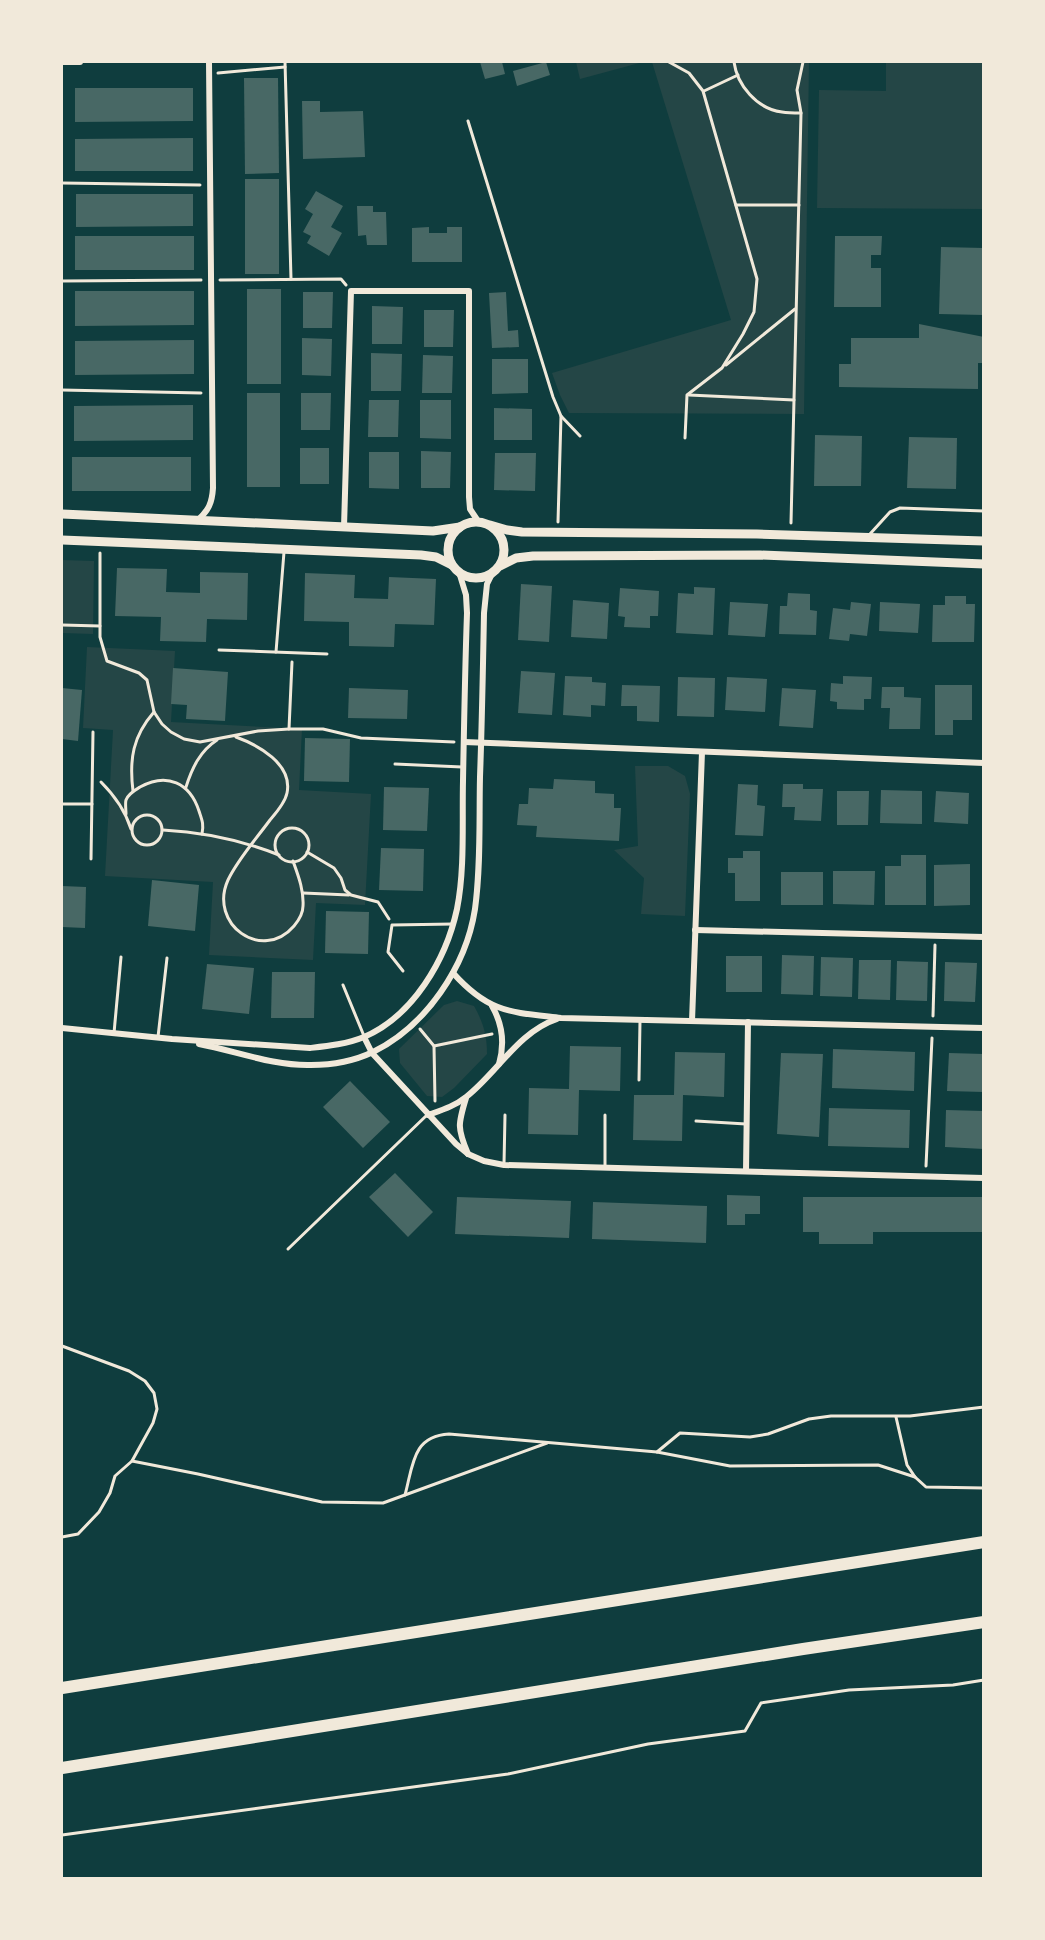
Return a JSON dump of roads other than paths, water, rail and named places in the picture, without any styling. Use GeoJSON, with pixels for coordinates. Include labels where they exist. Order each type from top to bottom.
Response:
{"type":"FeatureCollection","features":[{"type":"Feature","properties":{"kind":"highway"},"geometry":{"type":"LineString","coordinates":[[62,1688],[984,1542]]}},
{"type":"Feature","properties":{"kind":"highway"},"geometry":{"type":"LineString","coordinates":[[62,1768],[984,1622]]}},
{"type":"Feature","properties":{"kind":"main road"},"geometry":{"type":"LineString","coordinates":[[62,514],[433,531],[460,527],[478,521],[522,532],[790,535],[984,541]]}},
{"type":"Feature","properties":{"kind":"main road"},"geometry":{"type":"LineString","coordinates":[[490,525],[497,531],[505,548],[504,557],[496,569]]}},
{"type":"Feature","properties":{"kind":"main road"},"geometry":{"type":"LineString","coordinates":[[455,568],[448,549],[450,540],[460,527]]}},
{"type":"Feature","properties":{"kind":"main road"},"geometry":{"type":"LineString","coordinates":[[62,540],[421,555],[436,557],[467,576],[476,578],[485,577],[516,558],[533,556],[749,555],[984,564]]}},
{"type":"Feature","properties":{"kind":"street"},"geometry":{"type":"LineString","coordinates":[[62,62],[80,62]]}},
{"type":"Feature","properties":{"kind":"street"},"geometry":{"type":"LineString","coordinates":[[197,521],[212,503],[209,62]]}},
{"type":"Feature","properties":{"kind":"street"},"geometry":{"type":"LineString","coordinates":[[344,527],[351,291],[469,291],[469,497],[470,508],[478,521]]}},
{"type":"Feature","properties":{"kind":"street"},"geometry":{"type":"LineString","coordinates":[[62,1028],[310,1048],[347,1043],[382,1027],[396,1016],[423,986],[437,965],[453,924],[459,885],[467,613],[466,595],[455,568]]}},
{"type":"Feature","properties":{"kind":"street"},"geometry":{"type":"LineString","coordinates":[[172,1038],[290,1064],[332,1063],[372,1053],[392,1041],[414,1022],[437,996],[453,973],[463,951],[474,910],[478,858],[486,593],[487,585],[496,569]]}},
{"type":"Feature","properties":{"kind":"street"},"geometry":{"type":"LineString","coordinates":[[464,742],[984,763]]}},
{"type":"Feature","properties":{"kind":"street"},"geometry":{"type":"LineString","coordinates":[[692,1021],[702,752]]}},
{"type":"Feature","properties":{"kind":"street"},"geometry":{"type":"LineString","coordinates":[[696,930],[984,937]]}},
{"type":"Feature","properties":{"kind":"street"},"geometry":{"type":"LineString","coordinates":[[453,973],[469,989],[492,1006],[509,1012],[561,1018],[984,1028]]}},
{"type":"Feature","properties":{"kind":"street"},"geometry":{"type":"LineString","coordinates":[[492,1006],[499,1017],[502,1032],[503,1050],[498,1064]]}},
{"type":"Feature","properties":{"kind":"street"},"geometry":{"type":"LineString","coordinates":[[428,1115],[448,1108],[466,1097],[535,1030],[561,1018]]}},
{"type":"Feature","properties":{"kind":"street"},"geometry":{"type":"LineString","coordinates":[[746,1172],[748,1022]]}},
{"type":"Feature","properties":{"kind":"street"},"geometry":{"type":"LineString","coordinates":[[364,1036],[372,1053],[428,1115],[468,1154],[484,1161],[504,1165],[984,1178]]}},
{"type":"Feature","properties":{"kind":"street"},"geometry":{"type":"LineString","coordinates":[[466,1097],[459,1124],[460,1136],[468,1154]]}},
{"type":"Feature","properties":{"kind":"lane"},"geometry":{"type":"LineString","coordinates":[[867,537],[890,512],[900,508],[984,511]]}},
{"type":"Feature","properties":{"kind":"lane"},"geometry":{"type":"LineString","coordinates":[[276,652],[284,549]]}},
{"type":"Feature","properties":{"kind":"lane"},"geometry":{"type":"LineString","coordinates":[[219,650],[327,654]]}},
{"type":"Feature","properties":{"kind":"lane"},"geometry":{"type":"LineString","coordinates":[[91,859],[93,732]]}},
{"type":"Feature","properties":{"kind":"lane"},"geometry":{"type":"LineString","coordinates":[[394,764],[463,767]]}},
{"type":"Feature","properties":{"kind":"lane"},"geometry":{"type":"LineString","coordinates":[[62,804],[92,804]]}},
{"type":"Feature","properties":{"kind":"lane"},"geometry":{"type":"LineString","coordinates":[[403,970],[388,952],[392,925],[453,924]]}},
{"type":"Feature","properties":{"kind":"lane"},"geometry":{"type":"LineString","coordinates":[[114,1033],[121,957]]}},
{"type":"Feature","properties":{"kind":"lane"},"geometry":{"type":"LineString","coordinates":[[158,1037],[167,958]]}},
{"type":"Feature","properties":{"kind":"lane"},"geometry":{"type":"LineString","coordinates":[[343,985],[364,1036]]}},
{"type":"Feature","properties":{"kind":"lane"},"geometry":{"type":"LineString","coordinates":[[639,1080],[640,1020]]}},
{"type":"Feature","properties":{"kind":"lane"},"geometry":{"type":"LineString","coordinates":[[288,1249],[428,1115]]}},
{"type":"Feature","properties":{"kind":"lane"},"geometry":{"type":"LineString","coordinates":[[504,1165],[505,1115]]}},
{"type":"Feature","properties":{"kind":"lane"},"geometry":{"type":"LineString","coordinates":[[604,1168],[605,1115]]}},
{"type":"Feature","properties":{"kind":"lane"},"geometry":{"type":"LineString","coordinates":[[696,1121],[747,1125]]}}]}
